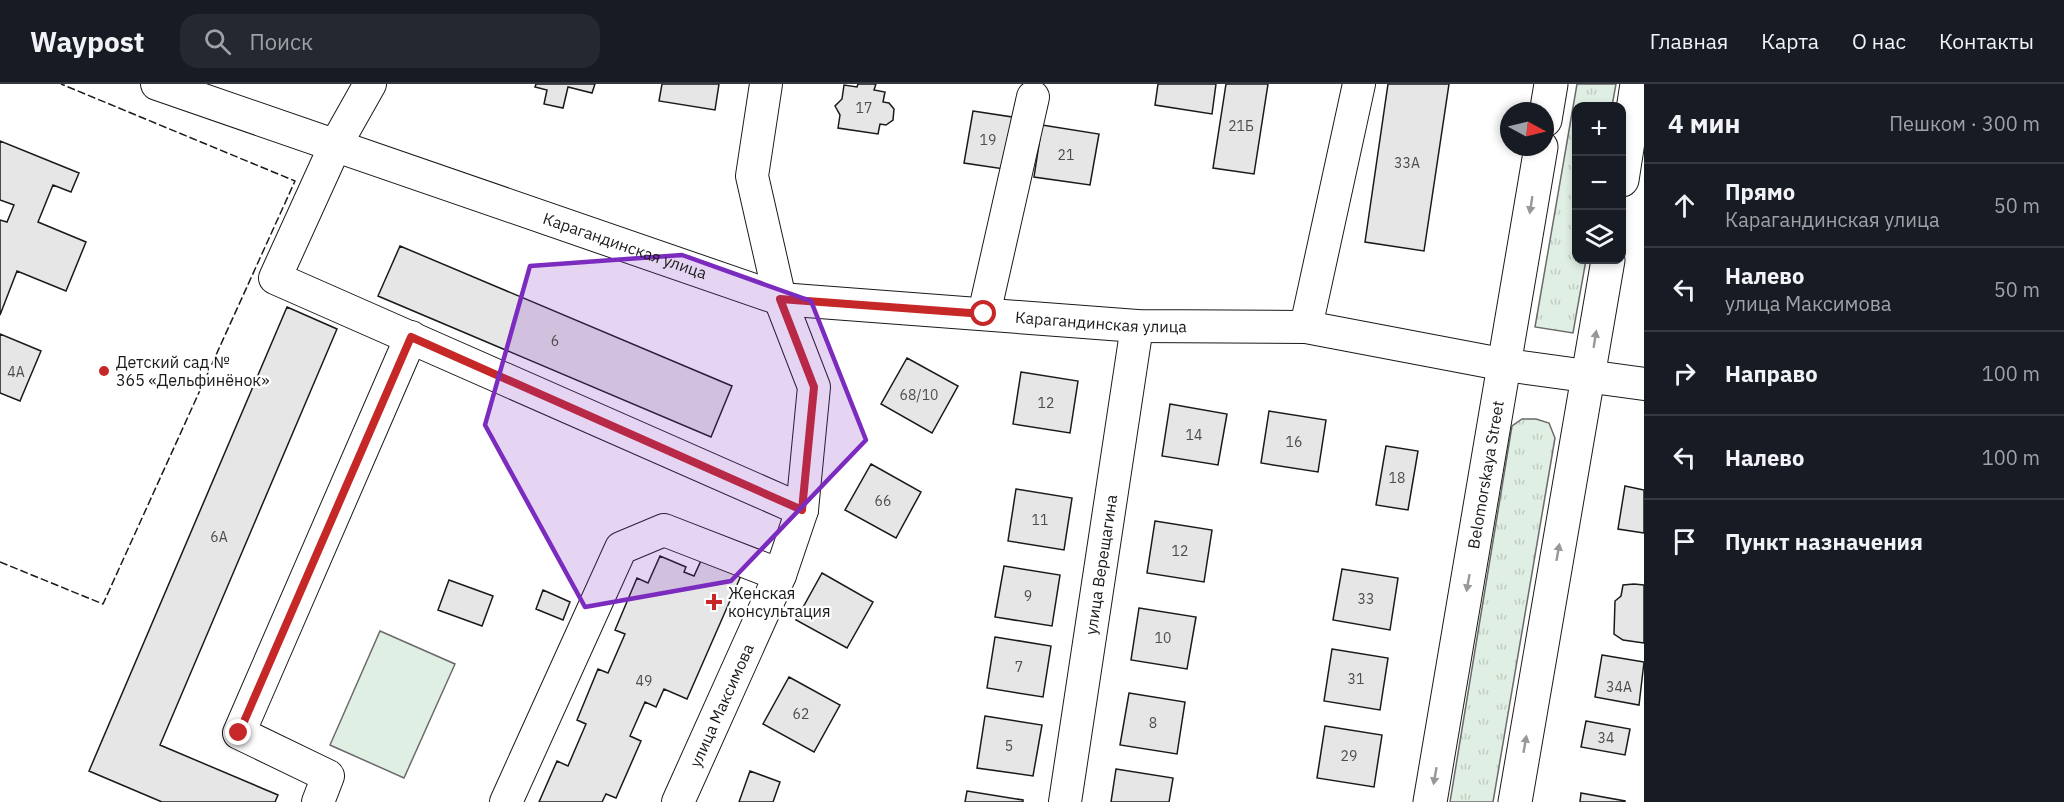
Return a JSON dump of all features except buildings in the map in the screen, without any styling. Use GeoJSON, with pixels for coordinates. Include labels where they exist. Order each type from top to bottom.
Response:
{"type":"FeatureCollection","features":[{"type":"Feature","properties":{"kind":"main road"},"geometry":{"type":"LineString","coordinates":[[1548,102],[1551,84]]}},
{"type":"Feature","properties":{"kind":"main road"},"geometry":{"type":"LineString","coordinates":[[1626,156],[1638,84]]}},
{"type":"Feature","properties":{"kind":"main road","name":"Belomorskaya Street"},"geometry":{"type":"LineString","coordinates":[[1430,802],[1506,365],[1540,156]]}},
{"type":"Feature","properties":{"kind":"main road"},"geometry":{"type":"LineString","coordinates":[[1515,802],[1607,264]]}},
{"type":"Feature","properties":{"kind":"street","name":"Карагандинская улица"},"geometry":{"type":"LineString","coordinates":[[157,84],[780,299],[1137,326],[1306,327],[1506,365],[1644,384]]}},
{"type":"Feature","properties":{"kind":"street"},"geometry":{"type":"LineString","coordinates":[[370,84],[335,146],[275,278],[802,510]]}},
{"type":"Feature","properties":{"kind":"street","name":"улица Максимова"},"geometry":{"type":"LineString","coordinates":[[678,802],[780,575],[802,510],[814,387],[780,299],[752,176],[766,84]]}},
{"type":"Feature","properties":{"kind":"street"},"geometry":{"type":"LineString","coordinates":[[1306,327],[1359,84]]}},
{"type":"Feature","properties":{"kind":"street"},"geometry":{"type":"LineString","coordinates":[[984,314],[1033,97]]}},
{"type":"Feature","properties":{"kind":"street","name":"улица Верещагина"},"geometry":{"type":"LineString","coordinates":[[1065,802],[1137,326]]}},
{"type":"Feature","properties":{"kind":"street"},"geometry":{"type":"LineString","coordinates":[[318,802],[328,776],[239,733],[411,337]]}},
{"type":"Feature","properties":{"kind":"street"},"geometry":{"type":"LineString","coordinates":[[506,802],[621,548],[664,530],[780,575]]}},
{"type":"Feature","properties":{"kind":"highlighted area"},"geometry":{"type":"Polygon","coordinates":[[[682,255],[811,301],[866,440],[731,581],[585,607],[485,425],[530,266],[682,255]]]}},
{"type":"Feature","properties":{"kind":"green space"},"geometry":{"type":"Polygon","coordinates":[[[1577,84],[1616,84],[1613,102],[1574,102],[1577,84]]]}},
{"type":"Feature","properties":{"kind":"green space"},"geometry":{"type":"Polygon","coordinates":[[[1572,113],[1572,264],[1585,264],[1573,333],[1535,327],[1572,113]]]}},
{"type":"Feature","properties":{"kind":"green space"},"geometry":{"type":"Polygon","coordinates":[[[1522,419],[1536,419],[1549,423],[1555,438],[1493,802],[1450,802],[1512,426],[1522,419]]]}},
{"type":"Feature","properties":{"kind":"green space"},"geometry":{"type":"Polygon","coordinates":[[[380,631],[455,664],[404,778],[330,745],[380,631]]]}},
{"type":"Feature","properties":{"kind":"fence"},"geometry":{"type":"LineString","coordinates":[[0,562],[103,604],[295,181],[61,84]]}},
{"type":"Feature","properties":{"kind":"place","name":"Детский сад № 365 «Дельфинёнок»"},"geometry":{"type":"Point","coordinates":[104,371]}},
{"type":"Feature","properties":{"kind":"place","name":"Женская консультация"},"geometry":{"type":"Point","coordinates":[714,602]}},
{"type":"Feature","properties":{"kind":"route"},"geometry":{"type":"LineString","coordinates":[[239,733],[411,337],[715,469],[802,510],[814,387],[780,299],[984,314]]}}]}
